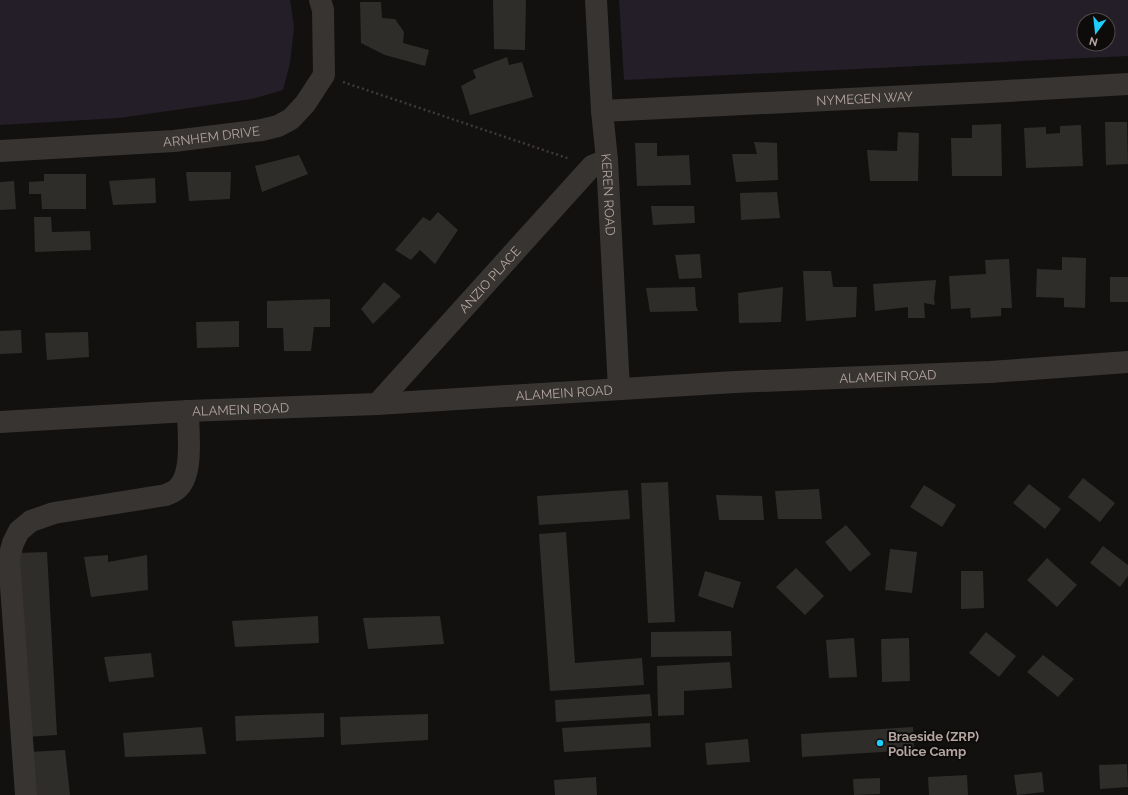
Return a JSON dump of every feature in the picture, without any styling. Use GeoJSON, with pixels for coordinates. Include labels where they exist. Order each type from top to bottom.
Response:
{"type":"FeatureCollection","features":[{"type":"Feature","properties":{"kind":"street"},"geometry":{"type":"LineString","coordinates":[[320,0],[323,10],[324,75]]}},
{"type":"Feature","properties":{"kind":"street","name":"KEREN ROAD"},"geometry":{"type":"LineString","coordinates":[[596,0],[602,111],[600,163],[619,389]]}},
{"type":"Feature","properties":{"kind":"street","name":"ARNHEM DRIVE"},"geometry":{"type":"LineString","coordinates":[[0,151],[174,141],[262,130],[278,126],[291,119],[305,104],[324,75]]}},
{"type":"Feature","properties":{"kind":"street","name":"NYMEGEN WAY"},"geometry":{"type":"LineString","coordinates":[[602,111],[1128,84]]}},
{"type":"Feature","properties":{"kind":"street","name":"ANZIO PLACE"},"geometry":{"type":"LineString","coordinates":[[377,404],[600,163]]}},
{"type":"Feature","properties":{"kind":"street","name":"ALAMEIN ROAD"},"geometry":{"type":"LineString","coordinates":[[0,422],[188,411],[377,404],[735,382],[990,372],[1128,362]]}},
{"type":"Feature","properties":{"kind":"street"},"geometry":{"type":"LineString","coordinates":[[26,795],[9,558],[13,543],[19,531],[31,521],[48,515],[166,495],[177,489],[184,480],[189,467],[188,411]]}},
{"type":"Feature","properties":{"kind":"path"},"geometry":{"type":"LineString","coordinates":[[324,75],[600,163]]}},
{"type":"Feature","properties":{"kind":"shaded area"},"geometry":{"type":"Polygon","coordinates":[[[0,0],[290,0],[294,27],[290,63],[283,90],[252,99],[119,118],[0,125],[0,0]]]}},
{"type":"Feature","properties":{"kind":"shaded area"},"geometry":{"type":"Polygon","coordinates":[[[619,0],[1128,0],[1128,56],[624,80],[619,0]]]}},
{"type":"Feature","properties":{"kind":"building"},"geometry":{"type":"Polygon","coordinates":[[[493,0],[526,0],[525,50],[494,49],[493,0]]]}},
{"type":"Feature","properties":{"kind":"building"},"geometry":{"type":"Polygon","coordinates":[[[360,2],[381,2],[382,18],[395,19],[404,32],[403,43],[429,50],[425,66],[385,55],[361,43],[360,2]]]}},
{"type":"Feature","properties":{"kind":"building"},"geometry":{"type":"Polygon","coordinates":[[[507,57],[509,65],[522,62],[533,97],[470,115],[461,86],[476,78],[473,70],[507,57]]]}},
{"type":"Feature","properties":{"kind":"building"},"geometry":{"type":"Polygon","coordinates":[[[1105,122],[1127,122],[1128,164],[1106,165],[1105,122]]]}},
{"type":"Feature","properties":{"kind":"building"},"geometry":{"type":"Polygon","coordinates":[[[1001,124],[1002,176],[952,176],[951,138],[972,138],[972,125],[1001,124]]]}},
{"type":"Feature","properties":{"kind":"building"},"geometry":{"type":"Polygon","coordinates":[[[1081,125],[1083,166],[1026,168],[1024,128],[1046,127],[1046,134],[1060,133],[1060,126],[1081,125]]]}},
{"type":"Feature","properties":{"kind":"building"},"geometry":{"type":"Polygon","coordinates":[[[898,132],[919,133],[918,181],[870,181],[867,150],[897,151],[898,132]]]}},
{"type":"Feature","properties":{"kind":"building"},"geometry":{"type":"Polygon","coordinates":[[[754,142],[777,143],[778,180],[736,182],[732,154],[757,154],[754,142]]]}},
{"type":"Feature","properties":{"kind":"building"},"geometry":{"type":"Polygon","coordinates":[[[635,143],[657,143],[657,156],[689,155],[691,185],[637,186],[635,143]]]}},
{"type":"Feature","properties":{"kind":"building"},"geometry":{"type":"Polygon","coordinates":[[[299,155],[308,174],[262,192],[255,166],[299,155]]]}},
{"type":"Feature","properties":{"kind":"building"},"geometry":{"type":"Polygon","coordinates":[[[186,172],[231,172],[230,199],[189,201],[186,172]]]}},
{"type":"Feature","properties":{"kind":"building"},"geometry":{"type":"Polygon","coordinates":[[[44,174],[86,174],[86,209],[42,209],[41,194],[29,194],[29,182],[44,181],[44,174]]]}},
{"type":"Feature","properties":{"kind":"building"},"geometry":{"type":"Polygon","coordinates":[[[155,178],[156,203],[113,205],[109,181],[155,178]]]}},
{"type":"Feature","properties":{"kind":"building"},"geometry":{"type":"Polygon","coordinates":[[[14,181],[16,209],[0,210],[0,182],[14,181]]]}},
{"type":"Feature","properties":{"kind":"building"},"geometry":{"type":"Polygon","coordinates":[[[777,192],[780,218],[741,220],[740,193],[777,192]]]}},
{"type":"Feature","properties":{"kind":"building"},"geometry":{"type":"Polygon","coordinates":[[[651,206],[694,206],[695,223],[653,225],[651,206]]]}},
{"type":"Feature","properties":{"kind":"building"},"geometry":{"type":"Polygon","coordinates":[[[438,212],[458,230],[435,264],[420,250],[411,260],[395,250],[423,217],[430,221],[438,212]]]}},
{"type":"Feature","properties":{"kind":"building"},"geometry":{"type":"Polygon","coordinates":[[[34,217],[51,217],[52,232],[90,231],[91,250],[35,252],[34,217]]]}},
{"type":"Feature","properties":{"kind":"building"},"geometry":{"type":"Polygon","coordinates":[[[700,254],[702,278],[679,279],[675,255],[700,254]]]}},
{"type":"Feature","properties":{"kind":"building"},"geometry":{"type":"Polygon","coordinates":[[[1062,257],[1086,258],[1085,308],[1064,307],[1064,298],[1036,297],[1037,269],[1062,270],[1062,257]]]}},
{"type":"Feature","properties":{"kind":"building"},"geometry":{"type":"Polygon","coordinates":[[[1009,259],[1012,308],[1001,308],[1001,316],[971,318],[970,308],[951,309],[949,276],[986,274],[985,260],[1009,259]]]}},
{"type":"Feature","properties":{"kind":"building"},"geometry":{"type":"Polygon","coordinates":[[[803,271],[831,271],[833,287],[857,287],[856,317],[806,321],[803,271]]]}},
{"type":"Feature","properties":{"kind":"building"},"geometry":{"type":"Polygon","coordinates":[[[1110,277],[1128,277],[1128,302],[1110,302],[1110,277]]]}},
{"type":"Feature","properties":{"kind":"building"},"geometry":{"type":"Polygon","coordinates":[[[936,280],[934,299],[935,305],[924,303],[925,318],[908,318],[908,307],[875,311],[873,284],[936,280]]]}},
{"type":"Feature","properties":{"kind":"building"},"geometry":{"type":"Polygon","coordinates":[[[384,282],[401,296],[373,324],[361,309],[384,282]]]}},
{"type":"Feature","properties":{"kind":"building"},"geometry":{"type":"Polygon","coordinates":[[[695,287],[696,306],[698,311],[650,312],[646,288],[695,287]]]}},
{"type":"Feature","properties":{"kind":"building"},"geometry":{"type":"Polygon","coordinates":[[[783,287],[781,322],[739,323],[738,293],[783,287]]]}},
{"type":"Feature","properties":{"kind":"building"},"geometry":{"type":"Polygon","coordinates":[[[330,299],[330,327],[314,327],[311,351],[284,351],[283,328],[267,328],[267,301],[330,299]]]}},
{"type":"Feature","properties":{"kind":"building"},"geometry":{"type":"Polygon","coordinates":[[[239,321],[239,347],[197,348],[196,322],[239,321]]]}},
{"type":"Feature","properties":{"kind":"building"},"geometry":{"type":"Polygon","coordinates":[[[21,330],[22,353],[0,354],[0,331],[21,330]]]}},
{"type":"Feature","properties":{"kind":"building"},"geometry":{"type":"Polygon","coordinates":[[[88,332],[89,357],[47,360],[45,333],[88,332]]]}},
{"type":"Feature","properties":{"kind":"building"},"geometry":{"type":"Polygon","coordinates":[[[1083,478],[1115,503],[1100,522],[1068,497],[1083,478]]]}},
{"type":"Feature","properties":{"kind":"building"},"geometry":{"type":"Polygon","coordinates":[[[668,482],[675,622],[648,623],[641,483],[668,482]]]}},
{"type":"Feature","properties":{"kind":"building"},"geometry":{"type":"Polygon","coordinates":[[[1029,484],[1061,509],[1045,529],[1013,503],[1029,484]]]}},
{"type":"Feature","properties":{"kind":"building"},"geometry":{"type":"Polygon","coordinates":[[[924,485],[956,505],[942,527],[910,507],[924,485]]]}},
{"type":"Feature","properties":{"kind":"building"},"geometry":{"type":"Polygon","coordinates":[[[819,489],[822,519],[778,519],[775,491],[819,489]]]}},
{"type":"Feature","properties":{"kind":"building"},"geometry":{"type":"Polygon","coordinates":[[[628,490],[630,519],[539,525],[537,496],[628,490]]]}},
{"type":"Feature","properties":{"kind":"building"},"geometry":{"type":"Polygon","coordinates":[[[716,495],[762,496],[764,520],[719,520],[716,495]]]}},
{"type":"Feature","properties":{"kind":"building"},"geometry":{"type":"Polygon","coordinates":[[[846,525],[871,554],[850,572],[825,542],[846,525]]]}},
{"type":"Feature","properties":{"kind":"building"},"geometry":{"type":"Polygon","coordinates":[[[566,532],[575,663],[642,658],[644,685],[550,691],[539,534],[566,532]]]}},
{"type":"Feature","properties":{"kind":"building"},"geometry":{"type":"Polygon","coordinates":[[[1103,546],[1128,565],[1128,576],[1120,587],[1090,563],[1103,546]]]}},
{"type":"Feature","properties":{"kind":"building"},"geometry":{"type":"Polygon","coordinates":[[[890,549],[917,552],[912,593],[885,590],[890,549]]]}},
{"type":"Feature","properties":{"kind":"building"},"geometry":{"type":"Polygon","coordinates":[[[47,552],[57,735],[26,737],[16,553],[47,552]]]}},
{"type":"Feature","properties":{"kind":"building"},"geometry":{"type":"Polygon","coordinates":[[[108,555],[108,562],[147,555],[148,590],[91,597],[84,557],[108,555]]]}},
{"type":"Feature","properties":{"kind":"building"},"geometry":{"type":"Polygon","coordinates":[[[1047,558],[1077,585],[1057,607],[1027,580],[1047,558]]]}},
{"type":"Feature","properties":{"kind":"building"},"geometry":{"type":"Polygon","coordinates":[[[796,568],[824,596],[805,615],[776,587],[796,568]]]}},
{"type":"Feature","properties":{"kind":"building"},"geometry":{"type":"Polygon","coordinates":[[[705,571],[741,582],[733,608],[698,596],[705,571]]]}},
{"type":"Feature","properties":{"kind":"building"},"geometry":{"type":"Polygon","coordinates":[[[961,571],[983,571],[984,608],[961,609],[961,571]]]}},
{"type":"Feature","properties":{"kind":"building"},"geometry":{"type":"Polygon","coordinates":[[[318,616],[319,643],[235,647],[232,621],[318,616]]]}},
{"type":"Feature","properties":{"kind":"building"},"geometry":{"type":"Polygon","coordinates":[[[440,616],[444,644],[368,649],[363,618],[440,616]]]}},
{"type":"Feature","properties":{"kind":"building"},"geometry":{"type":"Polygon","coordinates":[[[731,631],[732,656],[651,657],[651,632],[731,631]]]}},
{"type":"Feature","properties":{"kind":"building"},"geometry":{"type":"Polygon","coordinates":[[[986,632],[1016,656],[999,677],[969,653],[986,632]]]}},
{"type":"Feature","properties":{"kind":"building"},"geometry":{"type":"Polygon","coordinates":[[[854,638],[857,677],[829,678],[826,640],[854,638]]]}},
{"type":"Feature","properties":{"kind":"building"},"geometry":{"type":"Polygon","coordinates":[[[909,638],[910,681],[882,682],[881,639],[909,638]]]}},
{"type":"Feature","properties":{"kind":"building"},"geometry":{"type":"Polygon","coordinates":[[[151,653],[154,677],[109,682],[104,657],[151,653]]]}},
{"type":"Feature","properties":{"kind":"building"},"geometry":{"type":"Polygon","coordinates":[[[1043,655],[1074,679],[1058,697],[1027,672],[1043,655]]]}},
{"type":"Feature","properties":{"kind":"building"},"geometry":{"type":"Polygon","coordinates":[[[730,662],[732,688],[684,691],[684,715],[658,716],[657,666],[730,662]]]}},
{"type":"Feature","properties":{"kind":"building"},"geometry":{"type":"Polygon","coordinates":[[[650,694],[652,716],[556,722],[555,700],[650,694]]]}},
{"type":"Feature","properties":{"kind":"building"},"geometry":{"type":"Polygon","coordinates":[[[324,713],[324,737],[236,741],[235,716],[324,713]]]}},
{"type":"Feature","properties":{"kind":"building"},"geometry":{"type":"Polygon","coordinates":[[[428,714],[428,740],[341,745],[340,717],[428,714]]]}},
{"type":"Feature","properties":{"kind":"building"},"geometry":{"type":"Polygon","coordinates":[[[650,723],[651,747],[564,752],[562,728],[650,723]]]}},
{"type":"Feature","properties":{"kind":"building"},"geometry":{"type":"Polygon","coordinates":[[[202,727],[206,754],[125,757],[123,733],[202,727]]]}},
{"type":"Feature","properties":{"kind":"building"},"geometry":{"type":"Polygon","coordinates":[[[913,727],[914,750],[802,757],[801,734],[913,727]]]}},
{"type":"Feature","properties":{"kind":"building"},"geometry":{"type":"Polygon","coordinates":[[[748,739],[750,762],[707,765],[705,743],[748,739]]]}},
{"type":"Feature","properties":{"kind":"building"},"geometry":{"type":"Polygon","coordinates":[[[65,750],[70,795],[35,795],[29,752],[65,750]]]}},
{"type":"Feature","properties":{"kind":"building"},"geometry":{"type":"Polygon","coordinates":[[[1127,764],[1128,787],[1100,789],[1099,765],[1127,764]]]}},
{"type":"Feature","properties":{"kind":"building"},"geometry":{"type":"Polygon","coordinates":[[[1042,772],[1044,792],[1017,795],[1014,775],[1042,772]]]}},
{"type":"Feature","properties":{"kind":"building"},"geometry":{"type":"Polygon","coordinates":[[[967,775],[968,795],[929,795],[928,777],[967,775]]]}},
{"type":"Feature","properties":{"kind":"building"},"geometry":{"type":"Polygon","coordinates":[[[596,777],[597,795],[555,795],[554,780],[596,777]]]}},
{"type":"Feature","properties":{"kind":"building"},"geometry":{"type":"Polygon","coordinates":[[[880,778],[880,794],[854,795],[853,779],[880,778]]]}},
{"type":"Feature","properties":{"kind":"place","name":"Braeside (ZRP) Police Camp"},"geometry":{"type":"Point","coordinates":[880,743]}}]}
